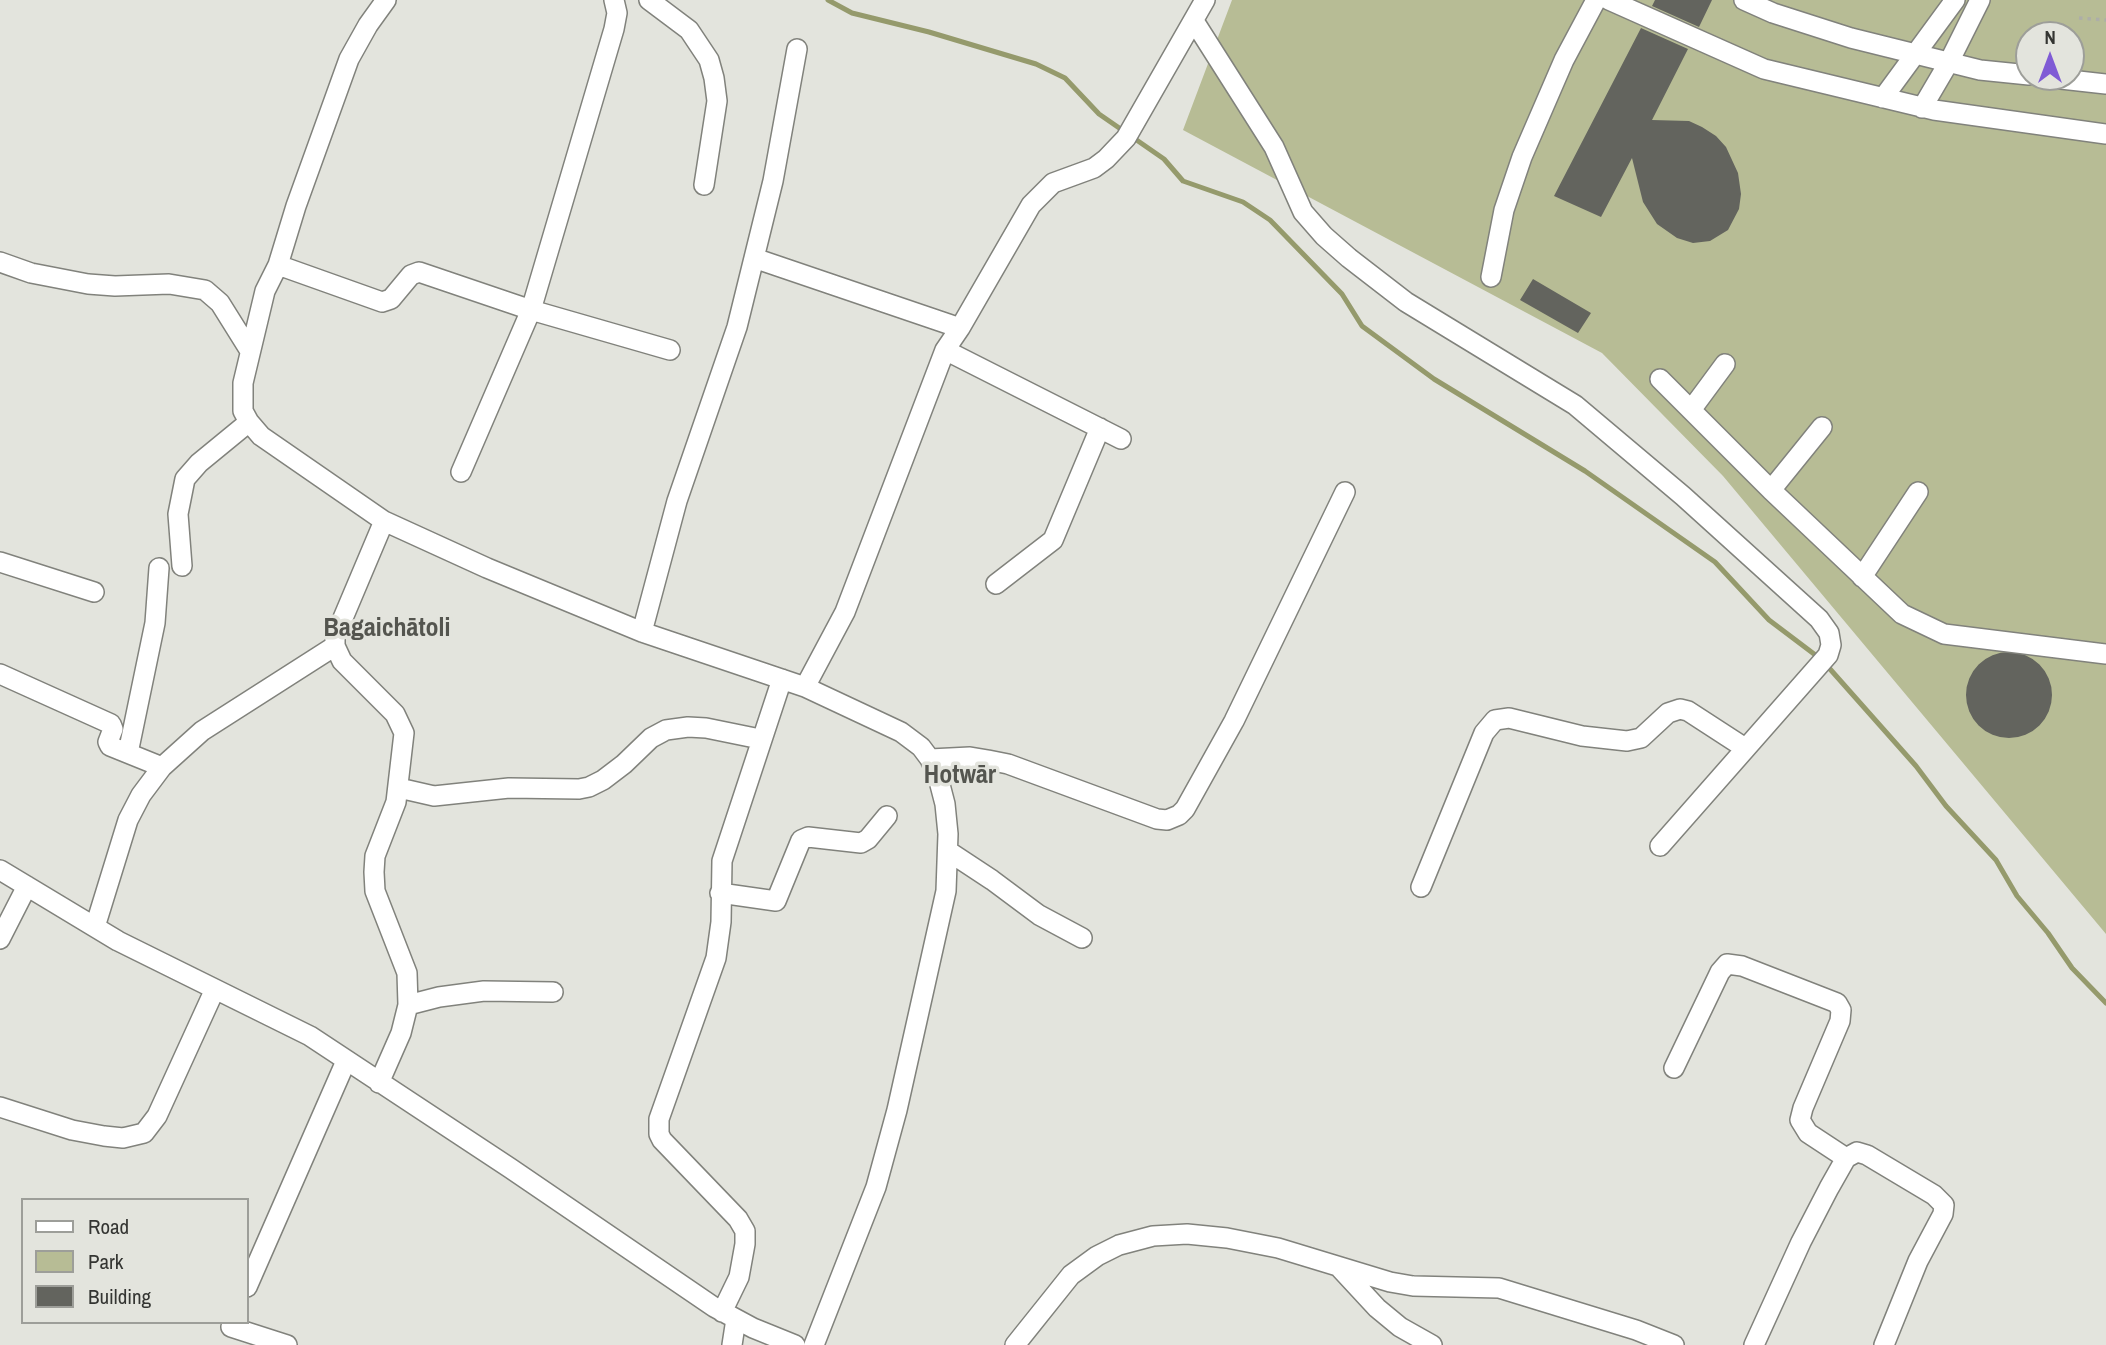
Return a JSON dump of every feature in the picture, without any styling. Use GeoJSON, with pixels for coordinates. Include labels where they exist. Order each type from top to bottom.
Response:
{"type":"FeatureCollection","features":[{"type":"Feature","properties":{"kind":"street"},"geometry":{"type":"LineString","coordinates":[[386,0],[349,58],[296,206],[278,265],[265,291],[243,383],[243,411],[248,422],[261,436],[384,521],[487,568],[642,632],[805,687],[901,732],[921,747],[939,777],[945,804],[948,851],[946,891],[876,1187],[814,1345]]}},
{"type":"Feature","properties":{"kind":"street"},"geometry":{"type":"LineString","coordinates":[[461,472],[531,310],[614,29],[617,13],[614,0]]}},
{"type":"Feature","properties":{"kind":"street"},"geometry":{"type":"LineString","coordinates":[[649,0],[690,30],[709,60],[717,101],[705,185]]}},
{"type":"Feature","properties":{"kind":"street"},"geometry":{"type":"LineString","coordinates":[[805,687],[845,612],[945,350],[1031,205],[1053,183],[1100,163],[1129,131],[1205,0]]}},
{"type":"Feature","properties":{"kind":"street"},"geometry":{"type":"LineString","coordinates":[[1491,277],[1504,211],[1522,157],[1564,60],[1596,0]]}},
{"type":"Feature","properties":{"kind":"street"},"geometry":{"type":"LineString","coordinates":[[1609,0],[1764,69],[1922,108],[2106,134]]}},
{"type":"Feature","properties":{"kind":"street"},"geometry":{"type":"LineString","coordinates":[[1744,0],[1773,13],[1851,38],[1980,69],[2015,73]]}},
{"type":"Feature","properties":{"kind":"street"},"geometry":{"type":"LineString","coordinates":[[1883,98],[1955,0]]}},
{"type":"Feature","properties":{"kind":"street"},"geometry":{"type":"LineString","coordinates":[[1922,108],[1980,0]]}},
{"type":"Feature","properties":{"kind":"street"},"geometry":{"type":"LineString","coordinates":[[1194,21],[1275,147],[1303,212],[1324,236],[1406,302],[1574,405],[1617,439],[1819,620],[1831,640],[1823,660],[1661,846]]}},
{"type":"Feature","properties":{"kind":"street"},"geometry":{"type":"LineString","coordinates":[[642,632],[677,501],[737,327],[773,181],[797,49]]}},
{"type":"Feature","properties":{"kind":"street"},"geometry":{"type":"LineString","coordinates":[[2085,82],[2106,84]]}},
{"type":"Feature","properties":{"kind":"street"},"geometry":{"type":"LineString","coordinates":[[754,258],[960,328]]}},
{"type":"Feature","properties":{"kind":"street"},"geometry":{"type":"LineString","coordinates":[[0,262],[31,273],[88,284],[169,284],[205,290],[220,303],[250,351]]}},
{"type":"Feature","properties":{"kind":"street"},"geometry":{"type":"LineString","coordinates":[[278,265],[375,301],[391,299],[411,275],[419,272],[531,310],[670,350]]}},
{"type":"Feature","properties":{"kind":"street"},"geometry":{"type":"LineString","coordinates":[[945,350],[1121,439]]}},
{"type":"Feature","properties":{"kind":"street"},"geometry":{"type":"LineString","coordinates":[[1691,410],[1725,364]]}},
{"type":"Feature","properties":{"kind":"street"},"geometry":{"type":"LineString","coordinates":[[1660,379],[1771,490],[1902,614],[1944,634],[2106,653]]}},
{"type":"Feature","properties":{"kind":"street"},"geometry":{"type":"LineString","coordinates":[[182,566],[178,514],[185,479],[199,463],[248,422]]}},
{"type":"Feature","properties":{"kind":"street"},"geometry":{"type":"LineString","coordinates":[[1771,490],[1822,427]]}},
{"type":"Feature","properties":{"kind":"street"},"geometry":{"type":"LineString","coordinates":[[996,584],[1053,540],[1100,428]]}},
{"type":"Feature","properties":{"kind":"street"},"geometry":{"type":"LineString","coordinates":[[930,759],[970,757],[1008,764],[1157,819],[1167,820],[1179,816],[1234,721],[1345,492]]}},
{"type":"Feature","properties":{"kind":"street"},"geometry":{"type":"LineString","coordinates":[[1862,576],[1918,492]]}},
{"type":"Feature","properties":{"kind":"street"},"geometry":{"type":"LineString","coordinates":[[379,1083],[401,1033],[408,1005],[407,973],[375,891],[374,872],[375,856],[396,802],[404,742],[400,721],[386,703],[342,661],[335,646],[335,636],[384,521]]}},
{"type":"Feature","properties":{"kind":"street"},"geometry":{"type":"LineString","coordinates":[[0,562],[94,592]]}},
{"type":"Feature","properties":{"kind":"street"},"geometry":{"type":"LineString","coordinates":[[128,753],[155,623],[159,568]]}},
{"type":"Feature","properties":{"kind":"street"},"geometry":{"type":"LineString","coordinates":[[95,927],[128,820],[162,767],[202,731],[335,646]]}},
{"type":"Feature","properties":{"kind":"street"},"geometry":{"type":"LineString","coordinates":[[0,674],[111,724],[113,729],[108,744],[162,767]]}},
{"type":"Feature","properties":{"kind":"street"},"geometry":{"type":"LineString","coordinates":[[732,1345],[729,1316],[746,1244],[745,1231],[738,1219],[662,1140],[658,1125],[716,958],[720,932],[722,861],[760,739],[782,679]]}},
{"type":"Feature","properties":{"kind":"street"},"geometry":{"type":"LineString","coordinates":[[1421,887],[1483,733],[1495,720],[1509,718],[1581,736],[1627,741],[1641,738],[1673,710],[1680,709],[1688,711],[1745,748]]}},
{"type":"Feature","properties":{"kind":"street"},"geometry":{"type":"LineString","coordinates":[[399,788],[434,796],[509,788],[579,789],[603,780],[651,738],[666,730],[706,728],[760,739]]}},
{"type":"Feature","properties":{"kind":"street"},"geometry":{"type":"LineString","coordinates":[[720,893],[776,901],[801,839],[808,837],[861,843],[868,839],[887,816]]}},
{"type":"Feature","properties":{"kind":"street"},"geometry":{"type":"LineString","coordinates":[[948,851],[1039,915],[1082,938]]}},
{"type":"Feature","properties":{"kind":"street"},"geometry":{"type":"LineString","coordinates":[[0,870],[95,927],[310,1037],[729,1316],[795,1345]]}},
{"type":"Feature","properties":{"kind":"street"},"geometry":{"type":"LineString","coordinates":[[0,939],[27,886]]}},
{"type":"Feature","properties":{"kind":"street"},"geometry":{"type":"LineString","coordinates":[[1674,1068],[1720,972],[1727,964],[1742,966],[1837,1003],[1841,1010],[1840,1021],[1800,1120],[1808,1133],[1846,1158]]}},
{"type":"Feature","properties":{"kind":"street"},"geometry":{"type":"LineString","coordinates":[[0,1107],[72,1130],[104,1136],[123,1138],[144,1133],[157,1116],[215,989]]}},
{"type":"Feature","properties":{"kind":"street"},"geometry":{"type":"LineString","coordinates":[[408,1005],[439,997],[484,991],[553,992]]}},
{"type":"Feature","properties":{"kind":"street"},"geometry":{"type":"LineString","coordinates":[[248,1285],[346,1060]]}},
{"type":"Feature","properties":{"kind":"street"},"geometry":{"type":"LineString","coordinates":[[1754,1345],[1801,1241],[1846,1158],[1857,1152],[1867,1155],[1934,1195],[1944,1205],[1944,1214],[1918,1261],[1884,1345]]}},
{"type":"Feature","properties":{"kind":"street"},"geometry":{"type":"LineString","coordinates":[[1015,1345],[1071,1275],[1097,1256],[1119,1245],[1153,1236],[1187,1234],[1227,1238],[1278,1248],[1390,1282],[1413,1286],[1499,1288],[1636,1330],[1674,1345]]}},
{"type":"Feature","properties":{"kind":"street"},"geometry":{"type":"LineString","coordinates":[[1338,1266],[1377,1308],[1400,1327],[1432,1345]]}},
{"type":"Feature","properties":{"kind":"street"},"geometry":{"type":"LineString","coordinates":[[230,1331],[287,1345]]}},
{"type":"Feature","properties":{"kind":"path"},"geometry":{"type":"LineString","coordinates":[[2079,18],[2106,20]]}},
{"type":"Feature","properties":{"kind":"green space"},"geometry":{"type":"Polygon","coordinates":[[[1232,0],[2106,0],[2106,934],[1723,476],[1602,353],[1183,130],[1232,0]]]}},
{"type":"Feature","properties":{"kind":"building"},"geometry":{"type":"Polygon","coordinates":[[[1655,0],[1712,0],[1699,27],[1652,6],[1655,0]]]}},
{"type":"Feature","properties":{"kind":"building"},"geometry":{"type":"Polygon","coordinates":[[[1641,28],[1688,49],[1652,120],[1689,121],[1702,127],[1726,147],[1738,173],[1741,194],[1739,209],[1728,230],[1710,241],[1693,243],[1677,238],[1657,224],[1643,202],[1632,158],[1601,217],[1554,196],[1641,28]]]}},
{"type":"Feature","properties":{"kind":"building"},"geometry":{"type":"Polygon","coordinates":[[[1533,279],[1591,313],[1578,333],[1520,300],[1533,279]]]}},
{"type":"Feature","properties":{"kind":"building"},"geometry":{"type":"Polygon","coordinates":[[[2009,652],[2025,656],[2039,665],[2048,679],[2052,695],[2048,711],[2039,725],[2025,734],[2009,738],[1993,734],[1979,725],[1970,711],[1966,695],[1970,679],[1979,665],[1993,656],[2009,652]]]}},
{"type":"Feature","properties":{"kind":"waterway"},"geometry":{"type":"LineString","coordinates":[[828,0],[852,13],[929,32],[1036,64],[1065,78],[1099,114],[1164,159],[1183,181],[1243,202],[1270,220],[1342,294],[1362,326],[1434,379],[1585,471],[1715,562],[1769,620],[1822,660],[1916,766],[1946,806],[1996,860],[2017,896],[2048,933],[2072,968],[2106,1003]]}},
{"type":"Feature","properties":{"kind":"district","name":"Bagaichātoli"},"geometry":{"type":"Point","coordinates":[387,629]}},
{"type":"Feature","properties":{"kind":"district","name":"Hotwār"},"geometry":{"type":"Point","coordinates":[960,776]}}]}
